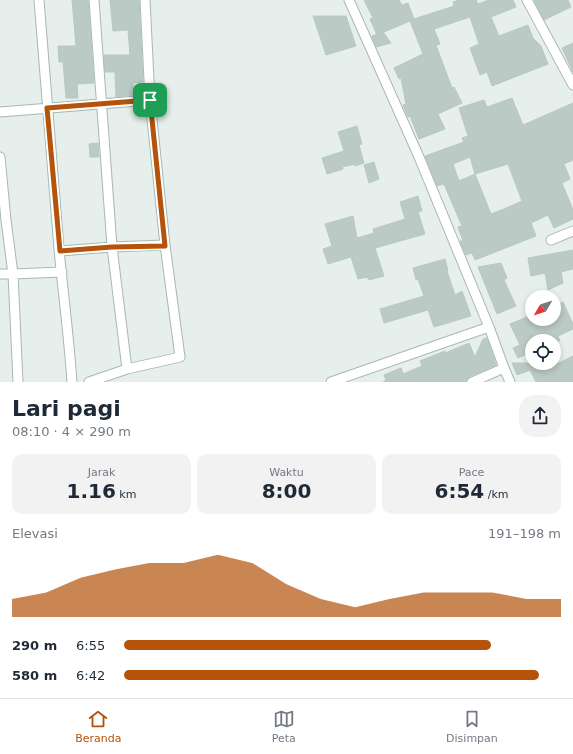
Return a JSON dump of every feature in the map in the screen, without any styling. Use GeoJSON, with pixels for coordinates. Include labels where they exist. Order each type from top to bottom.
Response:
{"type":"FeatureCollection","features":[{"type":"Feature","properties":{"kind":"street"},"geometry":{"type":"LineString","coordinates":[[39,0],[47,108],[69,334],[72,382]]}},
{"type":"Feature","properties":{"kind":"street"},"geometry":{"type":"LineString","coordinates":[[94,0],[112,247],[127,369]]}},
{"type":"Feature","properties":{"kind":"street"},"geometry":{"type":"LineString","coordinates":[[89,382],[127,369],[180,357],[165,246],[150,100],[145,0]]}},
{"type":"Feature","properties":{"kind":"street"},"geometry":{"type":"LineString","coordinates":[[349,0],[419,157],[510,382]]}},
{"type":"Feature","properties":{"kind":"street"},"geometry":{"type":"LineString","coordinates":[[527,0],[573,85]]}},
{"type":"Feature","properties":{"kind":"street"},"geometry":{"type":"LineString","coordinates":[[0,112],[150,100]]}},
{"type":"Feature","properties":{"kind":"street"},"geometry":{"type":"LineString","coordinates":[[0,157],[13,274],[18,382]]}},
{"type":"Feature","properties":{"kind":"street"},"geometry":{"type":"LineString","coordinates":[[551,240],[573,231]]}},
{"type":"Feature","properties":{"kind":"street"},"geometry":{"type":"LineString","coordinates":[[60,251],[112,247],[165,246]]}},
{"type":"Feature","properties":{"kind":"street"},"geometry":{"type":"LineString","coordinates":[[0,274],[62,272]]}},
{"type":"Feature","properties":{"kind":"street"},"geometry":{"type":"LineString","coordinates":[[331,382],[489,327]]}},
{"type":"Feature","properties":{"kind":"street"},"geometry":{"type":"LineString","coordinates":[[472,382],[504,368]]}},
{"type":"Feature","properties":{"kind":"building"},"geometry":{"type":"Polygon","coordinates":[[[72,0],[88,0],[94,83],[77,84],[78,98],[66,98],[63,62],[59,62],[58,46],[76,46],[72,0]]]}},
{"type":"Feature","properties":{"kind":"building"},"geometry":{"type":"Polygon","coordinates":[[[110,0],[139,0],[143,82],[133,83],[134,95],[116,97],[115,72],[105,72],[104,55],[130,55],[128,30],[113,31],[110,0]]]}},
{"type":"Feature","properties":{"kind":"building"},"geometry":{"type":"Polygon","coordinates":[[[364,0],[399,0],[402,5],[408,3],[414,19],[454,6],[453,2],[459,0],[476,0],[478,4],[489,0],[513,0],[516,7],[491,17],[499,36],[528,25],[533,38],[541,46],[548,64],[492,86],[487,72],[480,75],[470,48],[479,44],[470,17],[434,29],[440,44],[436,45],[452,88],[454,87],[462,103],[438,114],[445,129],[419,139],[410,116],[408,117],[403,105],[406,104],[401,78],[399,79],[394,68],[423,54],[410,21],[377,35],[370,19],[373,18],[364,0]]]}},
{"type":"Feature","properties":{"kind":"building"},"geometry":{"type":"Polygon","coordinates":[[[534,0],[568,0],[571,7],[544,20],[534,0]]]}},
{"type":"Feature","properties":{"kind":"building"},"geometry":{"type":"Polygon","coordinates":[[[313,16],[346,16],[356,46],[326,55],[313,16]]]}},
{"type":"Feature","properties":{"kind":"building"},"geometry":{"type":"Polygon","coordinates":[[[383,32],[391,43],[376,47],[372,36],[383,32]]]}},
{"type":"Feature","properties":{"kind":"building"},"geometry":{"type":"Polygon","coordinates":[[[573,43],[573,72],[562,48],[573,43]]]}},
{"type":"Feature","properties":{"kind":"building"},"geometry":{"type":"Polygon","coordinates":[[[512,98],[523,125],[573,103],[573,160],[564,164],[570,179],[562,183],[573,210],[573,219],[554,228],[548,215],[531,223],[536,236],[475,260],[472,253],[466,255],[460,241],[463,241],[458,227],[462,226],[444,184],[437,186],[425,156],[464,142],[462,138],[468,136],[459,108],[484,100],[487,107],[512,98]],[[470,157],[453,164],[459,181],[475,174],[470,157]],[[508,164],[475,174],[491,214],[522,201],[508,164]]]}},
{"type":"Feature","properties":{"kind":"building"},"geometry":{"type":"Polygon","coordinates":[[[357,126],[362,144],[359,145],[364,163],[355,166],[355,164],[342,167],[343,169],[327,174],[322,158],[344,151],[338,132],[357,126]]]}},
{"type":"Feature","properties":{"kind":"building"},"geometry":{"type":"Polygon","coordinates":[[[98,143],[99,157],[90,157],[89,144],[98,143]]]}},
{"type":"Feature","properties":{"kind":"building"},"geometry":{"type":"Polygon","coordinates":[[[374,162],[379,179],[369,183],[364,165],[374,162]]]}},
{"type":"Feature","properties":{"kind":"building"},"geometry":{"type":"Polygon","coordinates":[[[418,196],[422,211],[418,212],[425,234],[375,248],[384,276],[369,280],[367,277],[358,279],[351,257],[328,264],[323,249],[332,246],[325,224],[353,216],[357,238],[374,233],[373,229],[405,219],[400,202],[418,196]]]}},
{"type":"Feature","properties":{"kind":"building"},"geometry":{"type":"Polygon","coordinates":[[[573,250],[573,269],[561,272],[563,283],[548,290],[545,273],[531,276],[528,258],[573,250]]]}},
{"type":"Feature","properties":{"kind":"building"},"geometry":{"type":"Polygon","coordinates":[[[445,259],[447,271],[455,295],[462,291],[471,316],[434,327],[428,310],[384,323],[380,309],[424,296],[418,279],[416,280],[413,268],[445,259]]]}},
{"type":"Feature","properties":{"kind":"building"},"geometry":{"type":"Polygon","coordinates":[[[501,263],[507,278],[504,280],[516,306],[497,314],[478,267],[501,263]]]}},
{"type":"Feature","properties":{"kind":"building"},"geometry":{"type":"Polygon","coordinates":[[[563,302],[573,324],[573,329],[561,335],[525,334],[525,355],[518,358],[513,348],[520,345],[510,324],[525,318],[525,326],[561,326],[561,303],[563,302]]]}},
{"type":"Feature","properties":{"kind":"building"},"geometry":{"type":"Polygon","coordinates":[[[487,338],[496,365],[470,376],[466,382],[383,382],[386,380],[384,375],[401,368],[403,374],[422,366],[420,361],[469,343],[475,357],[483,339],[487,338]]]}},
{"type":"Feature","properties":{"kind":"building"},"geometry":{"type":"Polygon","coordinates":[[[573,356],[573,382],[536,382],[530,370],[561,370],[561,362],[573,356]]]}},
{"type":"Feature","properties":{"kind":"building"},"geometry":{"type":"Polygon","coordinates":[[[512,363],[525,363],[525,370],[530,370],[517,375],[512,363]]]}},
{"type":"Feature","properties":{"kind":"route"},"geometry":{"type":"LineString","coordinates":[[150,100],[165,246],[112,247],[60,251],[47,108],[102,105],[150,100]]}}]}
